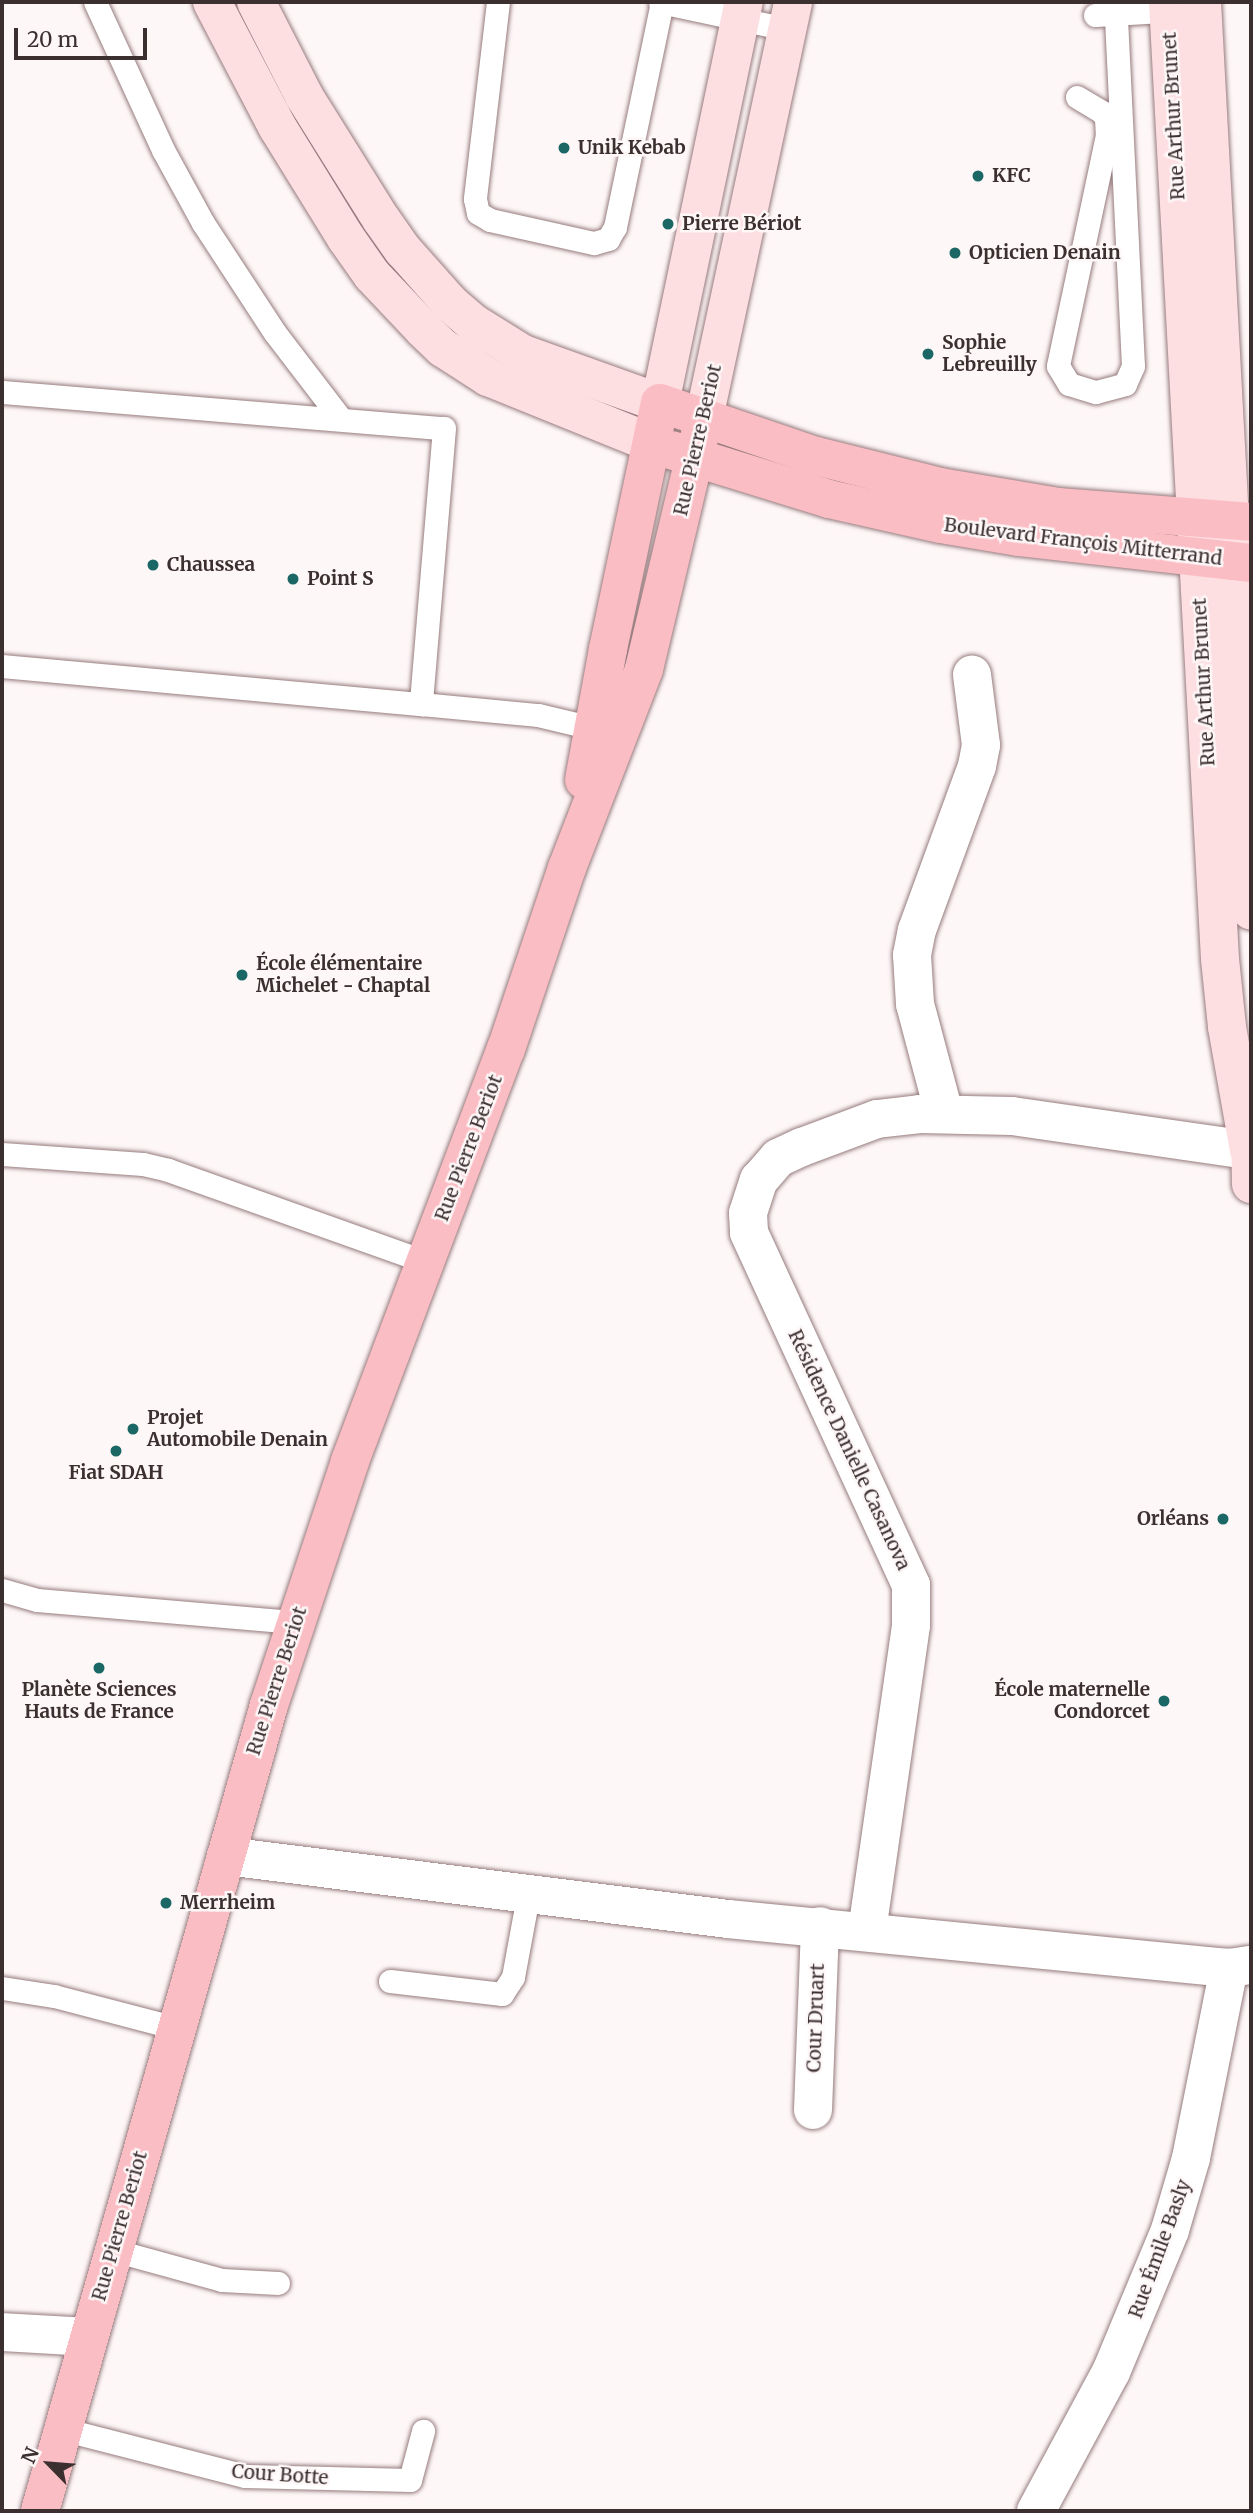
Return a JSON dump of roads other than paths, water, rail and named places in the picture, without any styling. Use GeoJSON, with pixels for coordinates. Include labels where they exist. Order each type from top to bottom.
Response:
{"type":"FeatureCollection","features":[{"type":"Feature","properties":{"kind":"main road","name":"Rue Pierre Beriot"},"geometry":{"type":"LineString","coordinates":[[40,2511],[176,2028],[295,1622],[350,1461],[506,1049],[567,868],[607,731],[651,443],[660,403]]}},
{"type":"Feature","properties":{"kind":"main road","name":"Boulevard François Mitterrand"},"geometry":{"type":"LineString","coordinates":[[660,403],[816,456],[940,487],[1059,507],[1225,520]]}},
{"type":"Feature","properties":{"kind":"main road","name":"Rue Pierre Beriot"},"geometry":{"type":"LineString","coordinates":[[607,731],[644,668],[704,418]]}},
{"type":"Feature","properties":{"kind":"main road","name":"Boulevard François Mitterrand"},"geometry":{"type":"LineString","coordinates":[[651,443],[829,499],[940,524],[1019,537],[1226,560]]}},
{"type":"Feature","properties":{"kind":"street","name":"Boulevard François Mitterrand"},"geometry":{"type":"LineString","coordinates":[[212,2],[278,128],[346,238],[372,275],[423,330],[465,364],[488,377],[651,443]]}},
{"type":"Feature","properties":{"kind":"street","name":"Boulevard François Mitterrand"},"geometry":{"type":"LineString","coordinates":[[256,2],[304,96],[381,219],[403,250],[450,303],[473,323],[523,355],[660,403]]}},
{"type":"Feature","properties":{"kind":"street","name":"Rue Arthur Brunet"},"geometry":{"type":"LineString","coordinates":[[1185,6],[1225,520],[1220,959],[1227,1027],[1250,1167]]}},
{"type":"Feature","properties":{"kind":"street","name":"Rue Pierre Beriot"},"geometry":{"type":"LineString","coordinates":[[660,403],[742,10]]}},
{"type":"Feature","properties":{"kind":"street","name":"Rue Pierre Beriot"},"geometry":{"type":"LineString","coordinates":[[704,418],[790,16]]}},
{"type":"Feature","properties":{"kind":"street","name":"Rue Arthur Brunet"},"geometry":{"type":"LineString","coordinates":[[1226,560],[1251,911]]}},
{"type":"Feature","properties":{"kind":"street"},"geometry":{"type":"LineString","coordinates":[[944,1113],[915,1004],[912,955],[916,930],[978,766],[981,745],[972,675]]}},
{"type":"Feature","properties":{"kind":"street"},"geometry":{"type":"LineString","coordinates":[[1250,1167],[1251,1068]]}},
{"type":"Feature","properties":{"kind":"street","name":"Résidence Danielle Casanova"},"geometry":{"type":"LineString","coordinates":[[867,1931],[911,1625],[911,1585],[757,1254],[749,1232],[748,1213],[759,1180],[778,1158],[877,1119],[944,1113],[1051,1121],[1250,1167]]}},
{"type":"Feature","properties":{"kind":"street"},"geometry":{"type":"LineString","coordinates":[[226,1856],[528,1896],[1240,1966]]}},
{"type":"Feature","properties":{"kind":"street","name":"Cour Druart"},"geometry":{"type":"LineString","coordinates":[[813,2110],[820,1926]]}},
{"type":"Feature","properties":{"kind":"street","name":"Rue Émile Basly"},"geometry":{"type":"LineString","coordinates":[[1036,2511],[1111,2372],[1170,2230],[1192,2158],[1240,1966]]}},
{"type":"Feature","properties":{"kind":"street"},"geometry":{"type":"LineString","coordinates":[[2,2332],[88,2337]]}},
{"type":"Feature","properties":{"kind":"lane"},"geometry":{"type":"LineString","coordinates":[[95,2],[163,150],[203,223],[275,333],[341,419]]}},
{"type":"Feature","properties":{"kind":"lane"},"geometry":{"type":"LineString","coordinates":[[498,2],[476,207],[478,213],[489,220],[594,243],[608,239],[615,227],[661,2],[790,16]]}},
{"type":"Feature","properties":{"kind":"lane"},"geometry":{"type":"LineString","coordinates":[[1077,97],[1102,112],[1106,118],[1107,135],[1058,366],[1069,384],[1086,391],[1104,391],[1125,384],[1133,366],[1105,14],[1185,6]]}},
{"type":"Feature","properties":{"kind":"lane"},"geometry":{"type":"LineString","coordinates":[[2,392],[444,428],[421,704]]}},
{"type":"Feature","properties":{"kind":"lane"},"geometry":{"type":"LineString","coordinates":[[2,666],[538,715],[607,731]]}},
{"type":"Feature","properties":{"kind":"lane"},"geometry":{"type":"LineString","coordinates":[[2,1154],[143,1164],[168,1170],[426,1262]]}},
{"type":"Feature","properties":{"kind":"lane"},"geometry":{"type":"LineString","coordinates":[[2,1590],[37,1600],[295,1622]]}},
{"type":"Feature","properties":{"kind":"lane"},"geometry":{"type":"LineString","coordinates":[[390,1981],[502,1994],[513,1977],[528,1896]]}},
{"type":"Feature","properties":{"kind":"lane"},"geometry":{"type":"LineString","coordinates":[[2,1988],[54,1996],[176,2028]]}},
{"type":"Feature","properties":{"kind":"lane"},"geometry":{"type":"LineString","coordinates":[[113,2250],[222,2280],[278,2283]]}},
{"type":"Feature","properties":{"kind":"lane","name":"Cour Botte"},"geometry":{"type":"LineString","coordinates":[[62,2429],[246,2476],[411,2480],[423,2431]]}},
{"type":"Feature","properties":{"kind":"place","name":"Unik Kebab"},"geometry":{"type":"Point","coordinates":[564,148]}},
{"type":"Feature","properties":{"kind":"place","name":"KFC"},"geometry":{"type":"Point","coordinates":[978,176]}},
{"type":"Feature","properties":{"kind":"place","name":"Pierre Bériot"},"geometry":{"type":"Point","coordinates":[668,224]}},
{"type":"Feature","properties":{"kind":"place","name":"Opticien Denain"},"geometry":{"type":"Point","coordinates":[955,253]}},
{"type":"Feature","properties":{"kind":"place","name":"Sophie Lebreuilly"},"geometry":{"type":"Point","coordinates":[928,354]}},
{"type":"Feature","properties":{"kind":"place","name":"Chaussea"},"geometry":{"type":"Point","coordinates":[153,565]}},
{"type":"Feature","properties":{"kind":"place","name":"Point S"},"geometry":{"type":"Point","coordinates":[293,579]}},
{"type":"Feature","properties":{"kind":"place","name":"École élémentaire Michelet - Chaptal"},"geometry":{"type":"Point","coordinates":[242,975]}},
{"type":"Feature","properties":{"kind":"place","name":"Projet Automobile Denain"},"geometry":{"type":"Point","coordinates":[133,1429]}},
{"type":"Feature","properties":{"kind":"place","name":"Fiat SDAH"},"geometry":{"type":"Point","coordinates":[116,1451]}},
{"type":"Feature","properties":{"kind":"place","name":"Orléans"},"geometry":{"type":"Point","coordinates":[1223,1519]}},
{"type":"Feature","properties":{"kind":"place","name":"Planète Sciences Hauts de France"},"geometry":{"type":"Point","coordinates":[99,1668]}},
{"type":"Feature","properties":{"kind":"place","name":"École maternelle Condorcet"},"geometry":{"type":"Point","coordinates":[1164,1701]}},
{"type":"Feature","properties":{"kind":"place","name":"Merrheim"},"geometry":{"type":"Point","coordinates":[166,1903]}}]}
